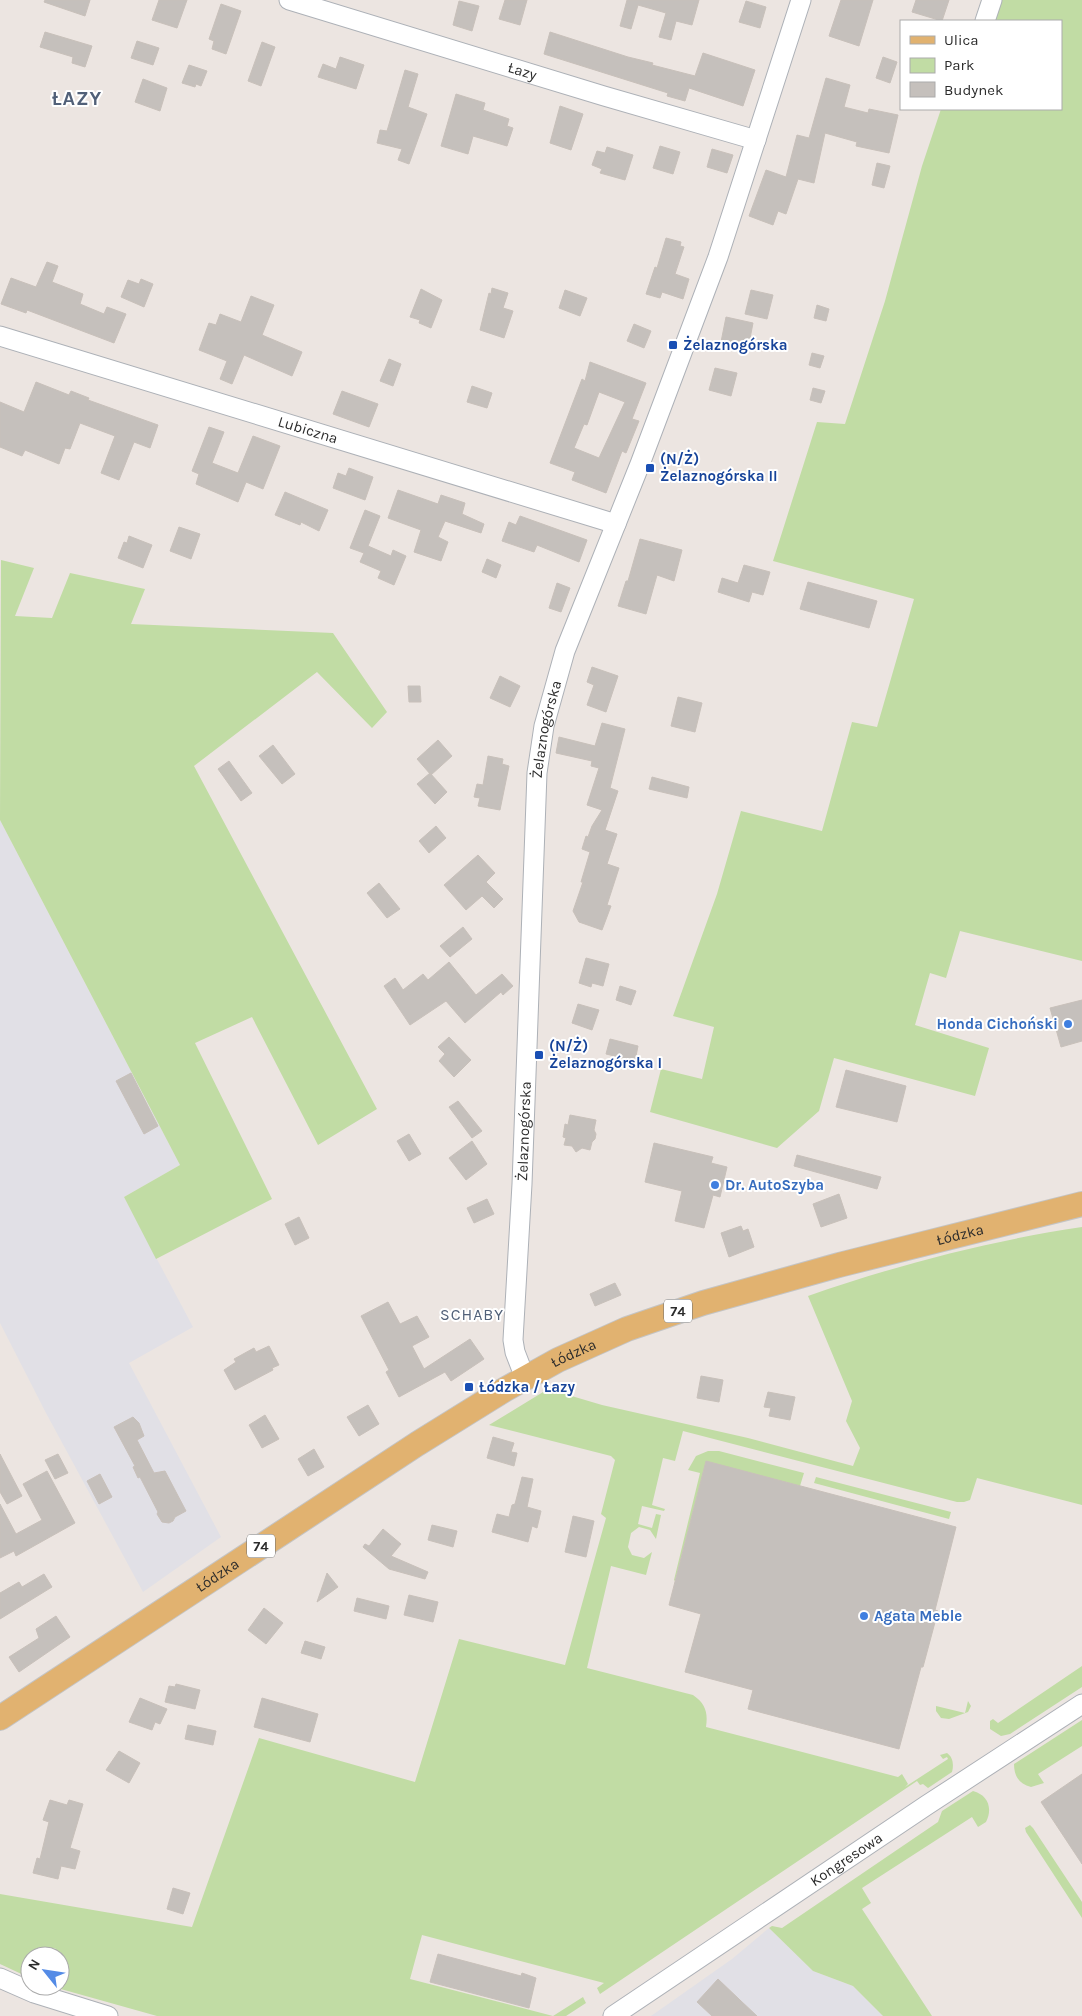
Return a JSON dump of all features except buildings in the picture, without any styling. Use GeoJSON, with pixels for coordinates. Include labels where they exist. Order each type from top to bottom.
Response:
{"type":"FeatureCollection","features":[{"type":"Feature","properties":{"kind":"main road","name":"Łódzka"},"geometry":{"type":"LineString","coordinates":[[0,1718],[417,1444],[558,1360],[620,1332],[703,1303],[839,1265],[1082,1204]]}},
{"type":"Feature","properties":{"kind":"street","name":"Łazy"},"geometry":{"type":"LineString","coordinates":[[289,0],[604,96],[756,140]]}},
{"type":"Feature","properties":{"kind":"street","name":"Żelaznogórska"},"geometry":{"type":"LineString","coordinates":[[525,1378],[513,1340],[522,1184],[536,774],[544,726],[556,678],[700,308],[801,0]]}},
{"type":"Feature","properties":{"kind":"street"},"geometry":{"type":"LineString","coordinates":[[986,20],[992,0]]}},
{"type":"Feature","properties":{"kind":"street","name":"Lubiczna"},"geometry":{"type":"LineString","coordinates":[[0,336],[616,524]]}},
{"type":"Feature","properties":{"kind":"street","name":"Kongresowa"},"geometry":{"type":"LineString","coordinates":[[613,2016],[927,1805],[1082,1704]]}},
{"type":"Feature","properties":{"kind":"street"},"geometry":{"type":"LineString","coordinates":[[0,1978],[41,1996],[108,2016]]}},
{"type":"Feature","properties":{"kind":"shaded area"},"geometry":{"type":"Polygon","coordinates":[[[0,820],[180,1165],[124,1197],[193,1327],[129,1363],[221,1537],[143,1592],[46,1413],[0,1323],[0,820]]]}},
{"type":"Feature","properties":{"kind":"shaded area"},"geometry":{"type":"Polygon","coordinates":[[[769,1928],[813,1971],[853,1986],[883,2016],[651,2016],[732,1959],[769,1928]]]}},
{"type":"Feature","properties":{"kind":"green space"},"geometry":{"type":"Polygon","coordinates":[[[995,0],[1082,0],[1082,961],[960,931],[946,978],[930,973],[915,1025],[989,1048],[975,1096],[834,1058],[819,1111],[777,1148],[650,1112],[661,1069],[702,1079],[714,1027],[673,1016],[717,894],[741,811],[822,831],[852,722],[877,727],[914,599],[773,561],[817,422],[845,424],[885,301],[922,166],[941,110],[1062,110],[1062,20],[989,20],[995,0]]]}},
{"type":"Feature","properties":{"kind":"green space"},"geometry":{"type":"Polygon","coordinates":[[[1,560],[34,568],[15,616],[52,618],[70,573],[145,589],[131,624],[333,633],[387,712],[372,728],[317,672],[194,766],[377,1109],[318,1145],[252,1017],[195,1043],[272,1199],[156,1259],[124,1197],[180,1165],[0,820],[1,560]]]}},
{"type":"Feature","properties":{"kind":"green space"},"geometry":{"type":"Polygon","coordinates":[[[1082,1227],[1082,1505],[977,1478],[970,1500],[957,1502],[683,1431],[675,1461],[663,1458],[652,1505],[665,1509],[664,1511],[642,1506],[638,1524],[652,1528],[656,1514],[661,1515],[656,1539],[650,1530],[639,1527],[631,1533],[628,1547],[632,1555],[644,1558],[652,1552],[646,1575],[611,1566],[587,1668],[693,1695],[701,1702],[705,1709],[707,1717],[706,1727],[898,1777],[902,1774],[908,1784],[905,1787],[948,1759],[947,1757],[943,1759],[940,1755],[947,1753],[951,1757],[952,1772],[928,1788],[923,1784],[920,1785],[917,1781],[600,1994],[597,1988],[604,1983],[422,1935],[410,1979],[553,2016],[157,2016],[70,1992],[70,1946],[20,1946],[20,1973],[0,1964],[0,1894],[192,1927],[259,1738],[415,1782],[459,1639],[565,1665],[606,1518],[601,1514],[615,1460],[611,1456],[489,1425],[548,1389],[602,1405],[748,1438],[853,1466],[860,1448],[846,1421],[852,1401],[808,1296],[875,1274],[943,1255],[1012,1239],[1082,1227]]]}},
{"type":"Feature","properties":{"kind":"green space"},"geometry":{"type":"Polygon","coordinates":[[[708,1451],[719,1451],[804,1473],[800,1486],[706,1462],[675,1581],[700,1473],[688,1470],[696,1456],[708,1451]]]}},
{"type":"Feature","properties":{"kind":"green space"},"geometry":{"type":"Polygon","coordinates":[[[816,1477],[951,1512],[949,1519],[814,1483],[816,1477]]]}},
{"type":"Feature","properties":{"kind":"green space"},"geometry":{"type":"Polygon","coordinates":[[[1082,1666],[1082,1687],[1010,1734],[1001,1736],[990,1729],[990,1721],[993,1719],[998,1723],[1082,1666]]]}},
{"type":"Feature","properties":{"kind":"green space"},"geometry":{"type":"Polygon","coordinates":[[[968,1701],[971,1706],[968,1712],[949,1719],[941,1718],[936,1711],[936,1706],[965,1713],[968,1701]]]}},
{"type":"Feature","properties":{"kind":"green space"},"geometry":{"type":"Polygon","coordinates":[[[1082,1720],[1082,1746],[1038,1774],[1044,1783],[1031,1787],[1020,1782],[1016,1776],[1014,1764],[1082,1720]]]}},
{"type":"Feature","properties":{"kind":"green space"},"geometry":{"type":"Polygon","coordinates":[[[973,1791],[986,1799],[988,1803],[989,1812],[986,1822],[978,1827],[972,1817],[862,1888],[871,1903],[862,1909],[932,2016],[883,2016],[853,1986],[813,1971],[769,1928],[772,1926],[782,1928],[938,1822],[942,1811],[973,1791]]]}},
{"type":"Feature","properties":{"kind":"green space"},"geometry":{"type":"Polygon","coordinates":[[[1030,1825],[1082,1902],[1082,1918],[1026,1832],[1025,1828],[1030,1825]]]}},
{"type":"Feature","properties":{"kind":"green space"},"geometry":{"type":"Polygon","coordinates":[[[583,1997],[586,2003],[566,2016],[553,2016],[583,1997]]]}},
{"type":"Feature","properties":{"kind":"place","name":"Żelaznogórska"},"geometry":{"type":"Point","coordinates":[673,345]}},
{"type":"Feature","properties":{"kind":"place","name":"(N/Ż) Żelaznogórska II"},"geometry":{"type":"Point","coordinates":[650,468]}},
{"type":"Feature","properties":{"kind":"place","name":"Honda Cichoński"},"geometry":{"type":"Point","coordinates":[1068,1024]}},
{"type":"Feature","properties":{"kind":"place","name":"(N/Ż) Żelaznogórska I"},"geometry":{"type":"Point","coordinates":[539,1055]}},
{"type":"Feature","properties":{"kind":"place","name":"Dr. AutoSzyba"},"geometry":{"type":"Point","coordinates":[715,1185]}},
{"type":"Feature","properties":{"kind":"place","name":"Łódzka / Łazy"},"geometry":{"type":"Point","coordinates":[469,1387]}},
{"type":"Feature","properties":{"kind":"place","name":"Agata Meble"},"geometry":{"type":"Point","coordinates":[864,1616]}},
{"type":"Feature","properties":{"kind":"district","name":"ŁAZY"},"geometry":{"type":"Point","coordinates":[77,98]}},
{"type":"Feature","properties":{"kind":"district","name":"SCHABY"},"geometry":{"type":"Point","coordinates":[472,1314]}}]}
